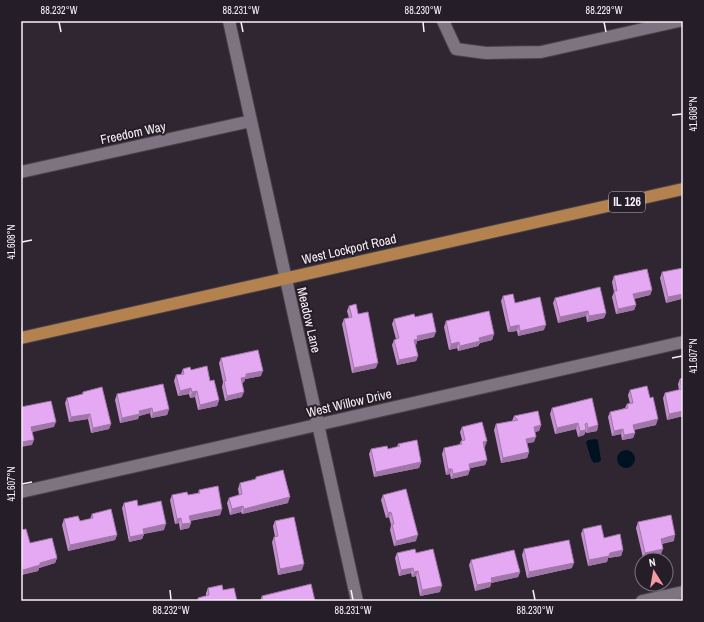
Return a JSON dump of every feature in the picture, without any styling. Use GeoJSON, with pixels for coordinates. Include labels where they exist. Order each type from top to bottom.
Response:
{"type":"FeatureCollection","features":[{"type":"Feature","properties":{"kind":"main road","name":"West Lockport Road"},"geometry":{"type":"LineString","coordinates":[[21,338],[683,189]]}},
{"type":"Feature","properties":{"kind":"street","name":"Meadow Lane"},"geometry":{"type":"LineString","coordinates":[[229,21],[357,601]]}},
{"type":"Feature","properties":{"kind":"street"},"geometry":{"type":"LineString","coordinates":[[443,21],[456,49],[486,54],[541,52],[679,21]]}},
{"type":"Feature","properties":{"kind":"street","name":"Freedom Way"},"geometry":{"type":"LineString","coordinates":[[21,172],[251,121]]}},
{"type":"Feature","properties":{"kind":"street","name":"West Willow Drive"},"geometry":{"type":"LineString","coordinates":[[21,492],[683,342]]}},
{"type":"Feature","properties":{"kind":"street"},"geometry":{"type":"LineString","coordinates":[[642,601],[683,592]]}},
{"type":"Feature","properties":{"kind":"water"},"geometry":{"type":"Polygon","coordinates":[[[596,439],[598,441],[601,460],[594,463],[591,459],[586,442],[588,440],[596,439]]]}},
{"type":"Feature","properties":{"kind":"water"},"geometry":{"type":"Polygon","coordinates":[[[626,450],[632,453],[635,459],[632,465],[626,468],[620,465],[617,459],[620,453],[626,450]]]}},
{"type":"Feature","properties":{"kind":"building"},"geometry":{"type":"Polygon","coordinates":[[[683,268],[683,294],[668,297],[662,272],[683,268]]]}},
{"type":"Feature","properties":{"kind":"building"},"geometry":{"type":"Polygon","coordinates":[[[647,269],[652,290],[633,294],[636,305],[618,309],[614,291],[617,291],[614,276],[647,269]]]}},
{"type":"Feature","properties":{"kind":"building"},"geometry":{"type":"Polygon","coordinates":[[[600,287],[606,313],[589,316],[588,311],[560,317],[555,298],[600,287]]]}},
{"type":"Feature","properties":{"kind":"building"},"geometry":{"type":"Polygon","coordinates":[[[513,294],[515,303],[540,297],[546,325],[520,331],[519,325],[510,327],[503,296],[513,294]]]}},
{"type":"Feature","properties":{"kind":"building"},"geometry":{"type":"Polygon","coordinates":[[[356,304],[358,314],[368,312],[378,363],[354,368],[344,319],[352,317],[349,306],[356,304]]]}},
{"type":"Feature","properties":{"kind":"building"},"geometry":{"type":"Polygon","coordinates":[[[489,311],[494,334],[479,338],[480,341],[460,346],[459,342],[451,344],[446,321],[489,311]]]}},
{"type":"Feature","properties":{"kind":"building"},"geometry":{"type":"Polygon","coordinates":[[[432,313],[436,332],[417,336],[418,339],[414,340],[418,356],[399,360],[394,340],[399,338],[394,319],[414,314],[415,317],[432,313]]]}},
{"type":"Feature","properties":{"kind":"building"},"geometry":{"type":"Polygon","coordinates":[[[258,350],[263,371],[246,374],[246,377],[241,378],[244,392],[227,396],[224,381],[226,381],[221,358],[258,350]]]}},
{"type":"Feature","properties":{"kind":"building"},"geometry":{"type":"Polygon","coordinates":[[[207,366],[210,381],[214,380],[219,400],[200,405],[197,391],[192,392],[191,388],[180,391],[176,375],[184,374],[183,369],[190,367],[191,370],[207,366]]]}},
{"type":"Feature","properties":{"kind":"building"},"geometry":{"type":"Polygon","coordinates":[[[683,378],[683,411],[669,414],[665,393],[682,389],[680,379],[683,378]]]}},
{"type":"Feature","properties":{"kind":"building"},"geometry":{"type":"Polygon","coordinates":[[[163,384],[169,409],[153,413],[152,408],[139,411],[140,414],[122,418],[117,394],[163,384]]]}},
{"type":"Feature","properties":{"kind":"building"},"geometry":{"type":"Polygon","coordinates":[[[647,386],[650,398],[653,397],[658,419],[633,425],[635,433],[624,435],[623,429],[614,431],[610,412],[628,408],[627,404],[633,403],[630,390],[647,386]]]}},
{"type":"Feature","properties":{"kind":"building"},"geometry":{"type":"Polygon","coordinates":[[[102,387],[111,424],[93,428],[90,414],[71,417],[67,398],[102,387]]]}},
{"type":"Feature","properties":{"kind":"building"},"geometry":{"type":"Polygon","coordinates":[[[592,398],[598,425],[588,428],[587,423],[585,424],[586,430],[580,431],[578,423],[557,428],[552,408],[592,398]]]}},
{"type":"Feature","properties":{"kind":"building"},"geometry":{"type":"Polygon","coordinates":[[[51,401],[56,422],[31,427],[34,440],[21,442],[21,407],[51,401]]]}},
{"type":"Feature","properties":{"kind":"building"},"geometry":{"type":"Polygon","coordinates":[[[538,411],[541,425],[534,427],[536,437],[526,439],[529,452],[503,458],[496,424],[518,420],[514,416],[538,411]]]}},
{"type":"Feature","properties":{"kind":"building"},"geometry":{"type":"Polygon","coordinates":[[[482,422],[487,441],[483,442],[487,460],[469,464],[470,470],[453,474],[452,469],[448,469],[444,448],[462,444],[461,441],[465,440],[462,427],[482,422]]]}},
{"type":"Feature","properties":{"kind":"building"},"geometry":{"type":"Polygon","coordinates":[[[417,440],[421,462],[376,472],[371,449],[387,446],[388,449],[400,446],[398,444],[417,440]]]}},
{"type":"Feature","properties":{"kind":"building"},"geometry":{"type":"Polygon","coordinates":[[[283,470],[290,497],[244,509],[243,506],[232,509],[229,498],[242,494],[240,483],[283,470]]]}},
{"type":"Feature","properties":{"kind":"building"},"geometry":{"type":"Polygon","coordinates":[[[218,486],[222,509],[189,516],[191,523],[182,524],[181,518],[177,519],[172,495],[187,492],[188,495],[200,493],[199,490],[218,486]]]}},
{"type":"Feature","properties":{"kind":"building"},"geometry":{"type":"Polygon","coordinates":[[[406,489],[418,535],[396,541],[391,512],[388,513],[383,495],[406,489]]]}},
{"type":"Feature","properties":{"kind":"building"},"geometry":{"type":"Polygon","coordinates":[[[137,500],[138,506],[161,501],[166,524],[143,529],[144,534],[130,537],[124,503],[137,500]]]}},
{"type":"Feature","properties":{"kind":"building"},"geometry":{"type":"Polygon","coordinates":[[[111,509],[117,535],[70,545],[64,519],[78,516],[80,521],[93,518],[92,514],[111,509]]]}},
{"type":"Feature","properties":{"kind":"building"},"geometry":{"type":"Polygon","coordinates":[[[671,515],[675,535],[661,539],[663,549],[645,552],[638,522],[671,515]]]}},
{"type":"Feature","properties":{"kind":"building"},"geometry":{"type":"Polygon","coordinates":[[[294,517],[304,564],[280,569],[274,537],[278,536],[275,521],[294,517]]]}},
{"type":"Feature","properties":{"kind":"building"},"geometry":{"type":"Polygon","coordinates":[[[601,525],[604,538],[620,534],[623,550],[610,553],[609,556],[589,560],[583,529],[601,525]]]}},
{"type":"Feature","properties":{"kind":"building"},"geometry":{"type":"Polygon","coordinates":[[[26,529],[30,543],[52,538],[57,558],[23,570],[21,564],[21,530],[26,529]]]}},
{"type":"Feature","properties":{"kind":"building"},"geometry":{"type":"Polygon","coordinates":[[[569,540],[574,563],[529,572],[524,549],[569,540]]]}},
{"type":"Feature","properties":{"kind":"building"},"geometry":{"type":"Polygon","coordinates":[[[415,549],[416,553],[433,549],[442,586],[422,590],[418,571],[414,572],[413,568],[401,570],[397,553],[415,549]]]}},
{"type":"Feature","properties":{"kind":"building"},"geometry":{"type":"Polygon","coordinates":[[[514,550],[520,572],[491,578],[492,582],[477,585],[471,560],[514,550]]]}},
{"type":"Feature","properties":{"kind":"building"},"geometry":{"type":"Polygon","coordinates":[[[311,584],[315,601],[263,601],[262,596],[311,584]]]}},
{"type":"Feature","properties":{"kind":"building"},"geometry":{"type":"Polygon","coordinates":[[[222,585],[223,590],[234,588],[237,601],[199,601],[198,598],[209,595],[208,588],[222,585]]]}}]}
